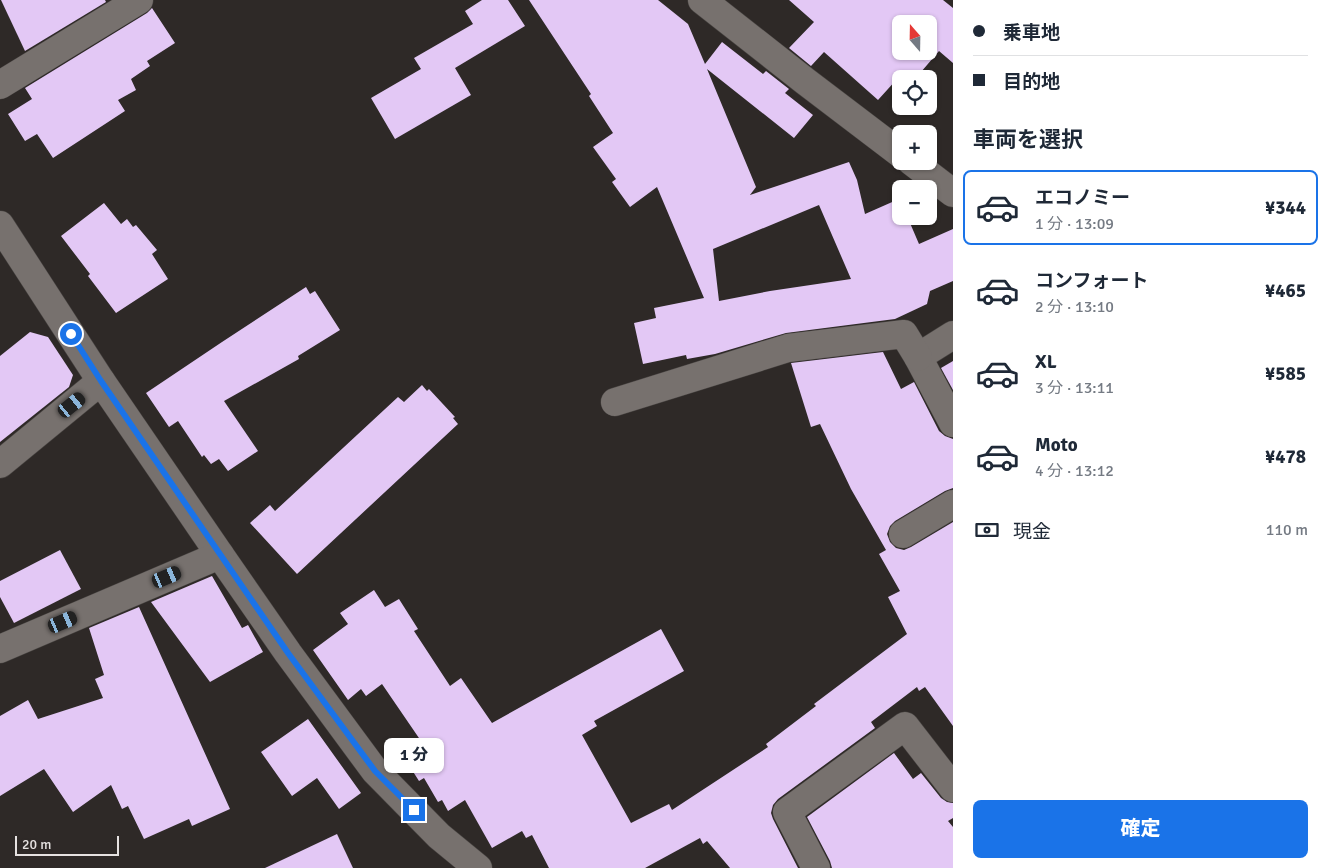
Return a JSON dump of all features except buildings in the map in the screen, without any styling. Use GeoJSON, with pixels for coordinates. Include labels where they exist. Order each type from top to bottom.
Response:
{"type":"FeatureCollection","features":[{"type":"Feature","properties":{"kind":"street"},"geometry":{"type":"LineString","coordinates":[[0,85],[139,0]]}},
{"type":"Feature","properties":{"kind":"street"},"geometry":{"type":"LineString","coordinates":[[702,0],[892,147]]}},
{"type":"Feature","properties":{"kind":"street"},"geometry":{"type":"LineString","coordinates":[[923,170],[953,193]]}},
{"type":"Feature","properties":{"kind":"street"},"geometry":{"type":"LineString","coordinates":[[0,224],[101,381],[220,555],[288,653],[375,771],[439,836],[478,868]]}},
{"type":"Feature","properties":{"kind":"street"},"geometry":{"type":"LineString","coordinates":[[615,402],[788,348],[904,334],[953,423]]}},
{"type":"Feature","properties":{"kind":"street"},"geometry":{"type":"LineString","coordinates":[[918,357],[953,336]]}},
{"type":"Feature","properties":{"kind":"street"},"geometry":{"type":"LineString","coordinates":[[0,464],[101,381]]}},
{"type":"Feature","properties":{"kind":"street"},"geometry":{"type":"LineString","coordinates":[[903,534],[953,504]]}},
{"type":"Feature","properties":{"kind":"street"},"geometry":{"type":"LineString","coordinates":[[0,649],[220,555]]}},
{"type":"Feature","properties":{"kind":"street"},"geometry":{"type":"LineString","coordinates":[[816,868],[788,812],[905,726],[953,788]]}},
{"type":"Feature","properties":{"kind":"route"},"geometry":{"type":"LineString","coordinates":[[71,334],[101,381],[288,653],[375,771],[414,810]]}}]}
